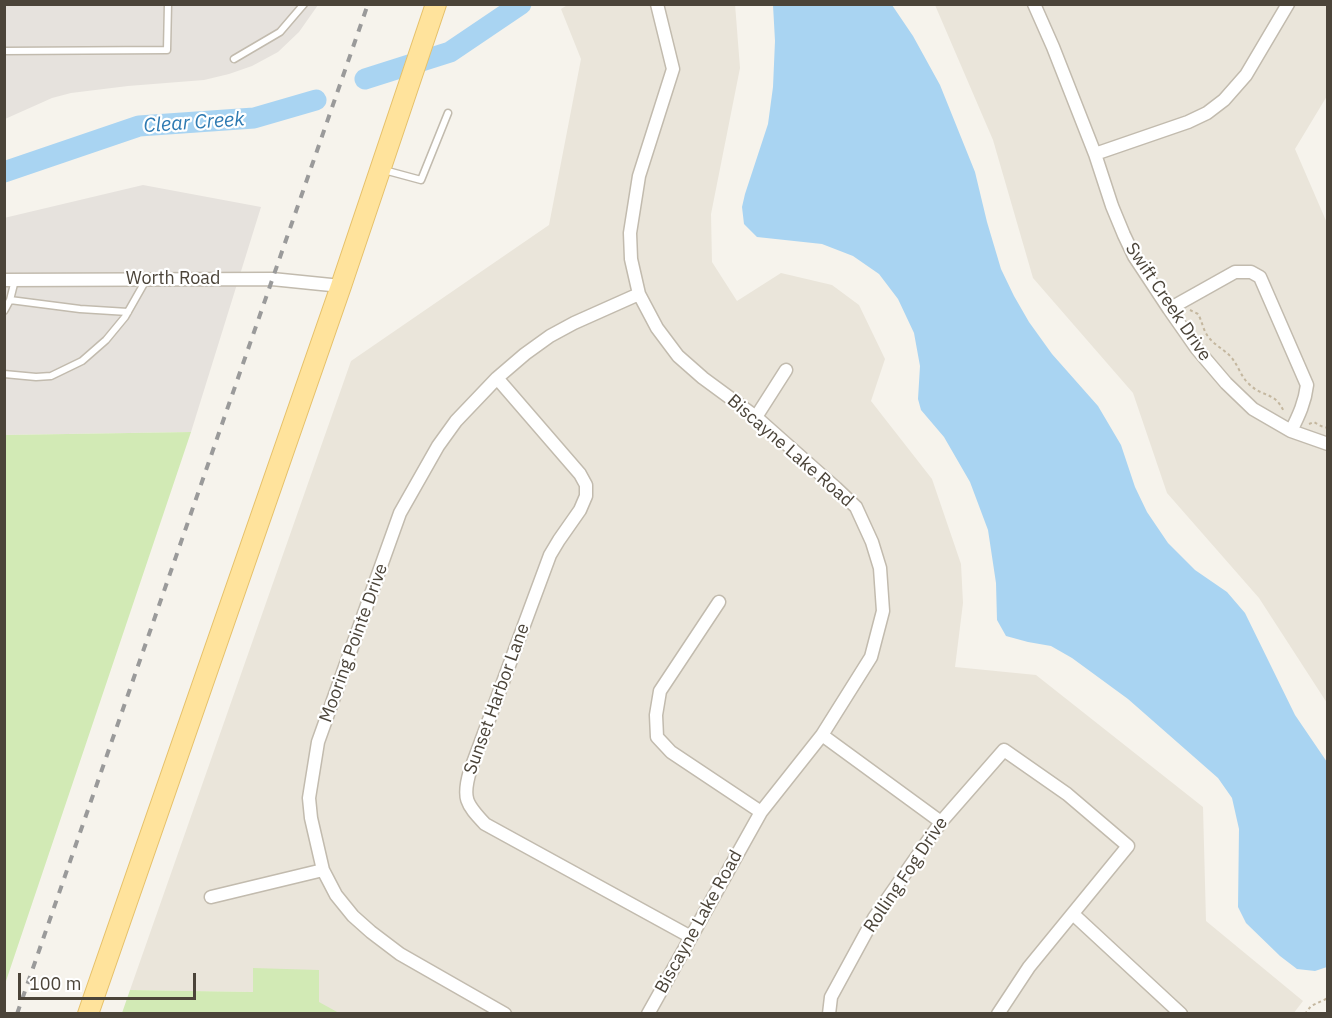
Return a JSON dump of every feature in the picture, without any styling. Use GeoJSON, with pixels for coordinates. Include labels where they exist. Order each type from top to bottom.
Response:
{"type":"FeatureCollection","features":[{"type":"Feature","properties":{"kind":"main road"},"geometry":{"type":"LineString","coordinates":[[88,1014],[341,286],[436,4]]}},
{"type":"Feature","properties":{"kind":"street","name":"Biscayne Lake Road"},"geometry":{"type":"LineString","coordinates":[[648,1014],[761,812],[822,735],[871,657],[883,611],[880,568],[872,542],[856,507],[756,417],[678,356],[657,328],[639,294],[631,259],[630,233],[639,176],[673,69],[657,4]]}},
{"type":"Feature","properties":{"kind":"street"},"geometry":{"type":"LineString","coordinates":[[1095,154],[1188,122],[1215,106],[1246,75],[1288,4]]}},
{"type":"Feature","properties":{"kind":"street","name":"Swift Creek Drive"},"geometry":{"type":"LineString","coordinates":[[1034,5],[1053,47],[1134,256],[1173,307],[1197,349],[1226,383],[1253,409],[1292,431],[1328,444]]}},
{"type":"Feature","properties":{"kind":"street"},"geometry":{"type":"LineString","coordinates":[[1173,307],[1236,272],[1251,272],[1260,277],[1307,385],[1302,409],[1292,431]]}},
{"type":"Feature","properties":{"kind":"street","name":"Worth Road"},"geometry":{"type":"LineString","coordinates":[[10,280],[272,279],[341,286]]}},
{"type":"Feature","properties":{"kind":"street","name":"Mooring Pointe Drive"},"geometry":{"type":"LineString","coordinates":[[505,1014],[400,954],[353,916],[336,895],[323,870],[309,798],[318,742],[400,513],[450,429],[497,378],[550,336],[639,294]]}},
{"type":"Feature","properties":{"kind":"street"},"geometry":{"type":"LineString","coordinates":[[756,417],[786,370]]}},
{"type":"Feature","properties":{"kind":"street","name":"Sunset Harbor Lane"},"geometry":{"type":"LineString","coordinates":[[497,378],[580,474],[586,485],[586,496],[580,510],[550,555],[470,771],[465,787],[468,807],[485,824],[691,937]]}},
{"type":"Feature","properties":{"kind":"street"},"geometry":{"type":"LineString","coordinates":[[719,602],[660,691],[656,715],[657,737],[672,752],[761,812]]}},
{"type":"Feature","properties":{"kind":"street"},"geometry":{"type":"LineString","coordinates":[[822,735],[941,822]]}},
{"type":"Feature","properties":{"kind":"street","name":"Rolling Fog Drive"},"geometry":{"type":"LineString","coordinates":[[829,1013],[831,997],[874,918],[941,822],[1004,750],[1067,794],[1128,846],[1073,914]]}},
{"type":"Feature","properties":{"kind":"street"},"geometry":{"type":"LineString","coordinates":[[211,897],[323,870]]}},
{"type":"Feature","properties":{"kind":"street"},"geometry":{"type":"LineString","coordinates":[[998,1014],[1029,967],[1073,914],[1180,1014]]}},
{"type":"Feature","properties":{"kind":"lane"},"geometry":{"type":"LineString","coordinates":[[4,51],[167,50],[168,4]]}},
{"type":"Feature","properties":{"kind":"lane"},"geometry":{"type":"LineString","coordinates":[[234,59],[280,32],[304,4]]}},
{"type":"Feature","properties":{"kind":"lane"},"geometry":{"type":"LineString","coordinates":[[380,169],[421,180],[448,113]]}},
{"type":"Feature","properties":{"kind":"lane"},"geometry":{"type":"LineString","coordinates":[[4,374],[51,376],[82,361],[106,340],[128,312],[146,279]]}},
{"type":"Feature","properties":{"kind":"lane"},"geometry":{"type":"LineString","coordinates":[[4,311],[10,300],[10,280]]}},
{"type":"Feature","properties":{"kind":"lane"},"geometry":{"type":"LineString","coordinates":[[10,300],[80,309],[128,312]]}},
{"type":"Feature","properties":{"kind":"path"},"geometry":{"type":"LineString","coordinates":[[1173,307],[1198,314],[1207,335],[1228,353],[1246,382],[1280,402],[1292,431]]}},
{"type":"Feature","properties":{"kind":"path"},"geometry":{"type":"LineString","coordinates":[[1305,1014],[1311,1006],[1328,998]]}},
{"type":"Feature","properties":{"kind":"shaded area"},"geometry":{"type":"Polygon","coordinates":[[[569,4],[735,4],[740,68],[711,214],[712,262],[737,301],[781,273],[832,285],[859,305],[885,359],[871,401],[932,479],[961,564],[963,603],[955,667],[1036,675],[1203,807],[1206,921],[1303,1001],[1293,1014],[339,1014],[253,969],[253,992],[130,990],[351,361],[549,225],[581,59],[561,9],[569,4]]]}},
{"type":"Feature","properties":{"kind":"shaded area"},"geometry":{"type":"Polygon","coordinates":[[[4,5],[318,5],[299,32],[278,52],[252,66],[204,80],[71,93],[52,98],[5,119],[4,5]]]}},
{"type":"Feature","properties":{"kind":"shaded area"},"geometry":{"type":"Polygon","coordinates":[[[935,5],[1327,5],[1327,96],[1295,149],[1327,223],[1327,703],[1259,598],[1167,493],[1133,393],[1033,278],[993,140],[935,5]]]}},
{"type":"Feature","properties":{"kind":"shaded area"},"geometry":{"type":"Polygon","coordinates":[[[143,185],[261,207],[191,432],[5,435],[4,218],[143,185]]]}},
{"type":"Feature","properties":{"kind":"green space"},"geometry":{"type":"Polygon","coordinates":[[[191,432],[5,984],[5,435],[191,432]]]}},
{"type":"Feature","properties":{"kind":"green space"},"geometry":{"type":"Polygon","coordinates":[[[253,968],[319,970],[319,1002],[339,1013],[122,1013],[130,990],[253,992],[253,968]]]}},
{"type":"Feature","properties":{"kind":"water"},"geometry":{"type":"Polygon","coordinates":[[[773,5],[892,5],[913,36],[940,85],[975,172],[1001,269],[1014,296],[1052,354],[1098,406],[1121,445],[1135,487],[1147,512],[1168,543],[1195,570],[1227,592],[1245,613],[1295,715],[1327,762],[1327,967],[1315,971],[1297,969],[1246,923],[1238,907],[1239,829],[1232,798],[1218,778],[1128,699],[1072,658],[1051,646],[1006,636],[997,620],[996,583],[988,530],[970,482],[944,437],[921,410],[918,399],[920,366],[914,333],[898,299],[879,274],[853,256],[822,244],[757,237],[744,224],[742,207],[768,124],[773,87],[775,41],[773,5]]]}},
{"type":"Feature","properties":{"kind":"waterway","name":"Clear Creek"},"geometry":{"type":"LineString","coordinates":[[365,79],[450,52],[521,4]]}},
{"type":"Feature","properties":{"kind":"waterway","name":"Clear Creek"},"geometry":{"type":"LineString","coordinates":[[4,172],[139,126],[254,118],[316,100]]}},
{"type":"Feature","properties":{"kind":"railway"},"geometry":{"type":"LineString","coordinates":[[17,1014],[368,4]]}}]}
